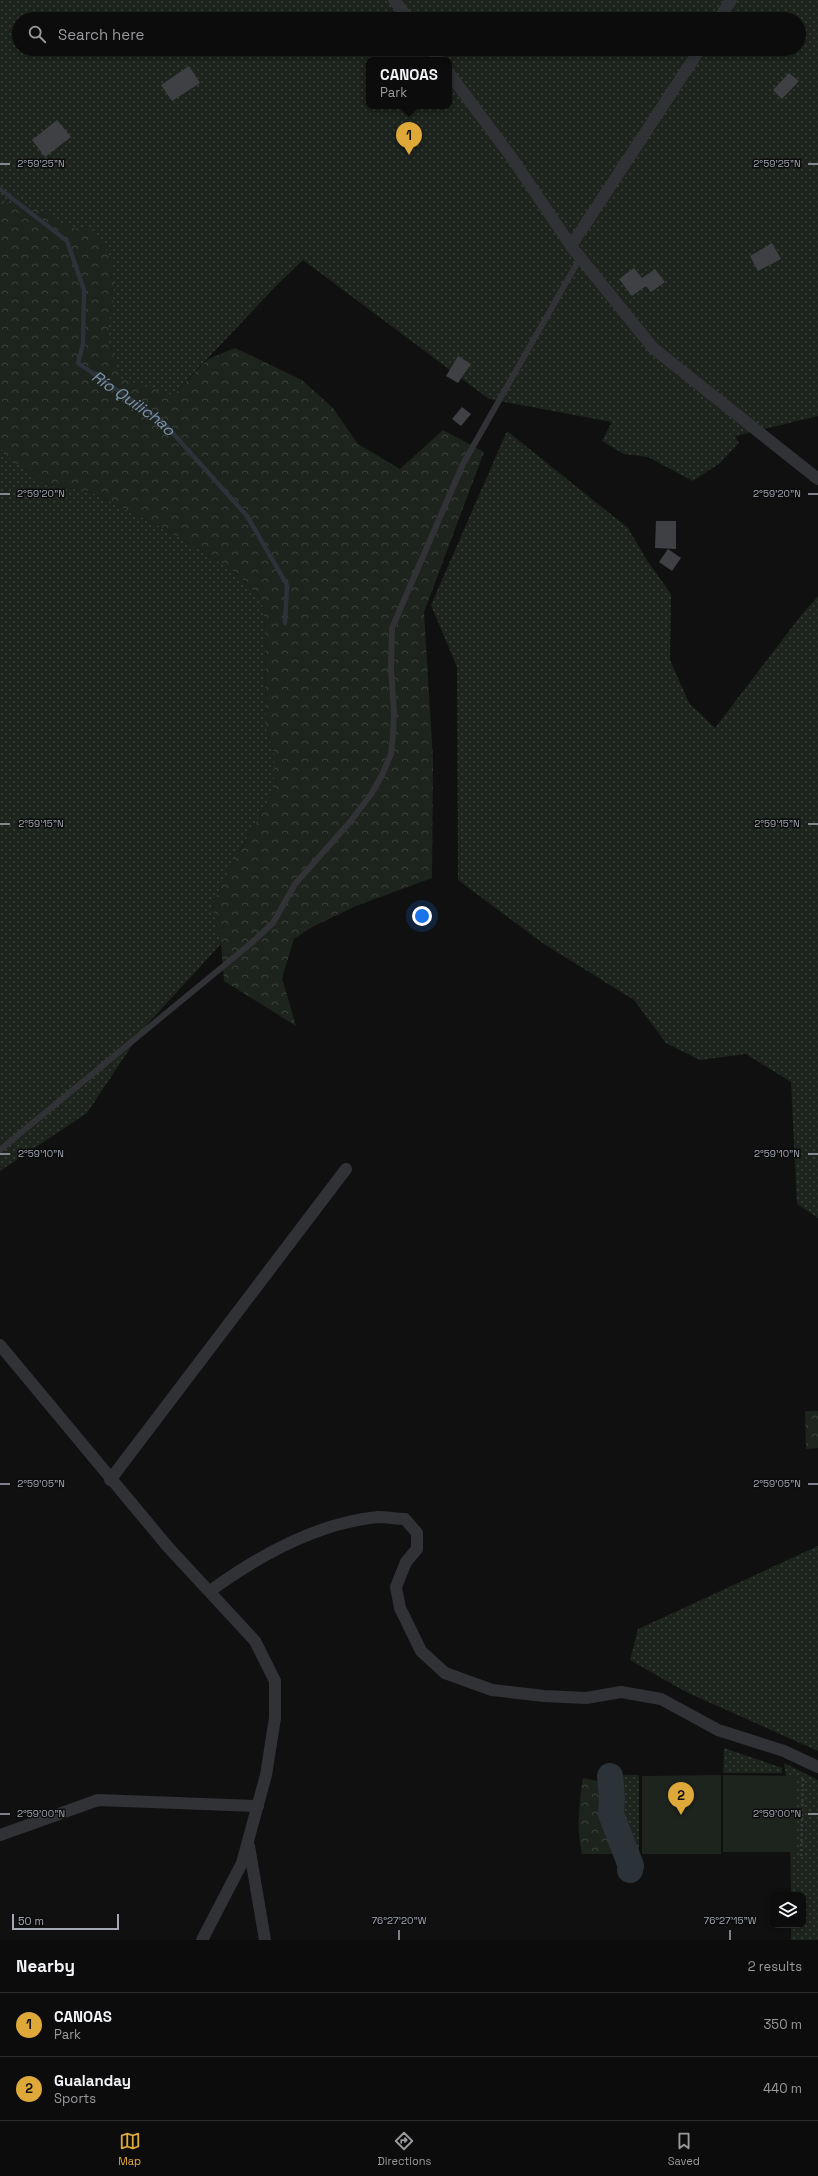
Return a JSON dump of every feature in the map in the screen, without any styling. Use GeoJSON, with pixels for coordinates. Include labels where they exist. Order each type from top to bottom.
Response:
{"type":"FeatureCollection","features":[{"type":"Feature","properties":{"kind":"street"},"geometry":{"type":"LineString","coordinates":[[394,0],[403,12]]}},
{"type":"Feature","properties":{"kind":"street"},"geometry":{"type":"LineString","coordinates":[[723,12],[731,0]]}},
{"type":"Feature","properties":{"kind":"street"},"geometry":{"type":"LineString","coordinates":[[571,246],[695,56]]}},
{"type":"Feature","properties":{"kind":"street"},"geometry":{"type":"LineString","coordinates":[[452,77],[512,158],[571,246],[653,348],[818,479]]}},
{"type":"Feature","properties":{"kind":"street"},"geometry":{"type":"LineString","coordinates":[[110,1480],[346,1170]]}},
{"type":"Feature","properties":{"kind":"street"},"geometry":{"type":"LineString","coordinates":[[0,1345],[110,1480],[168,1547],[255,1641],[274,1681],[275,1718],[266,1776],[258,1806],[242,1863],[202,1940]]}},
{"type":"Feature","properties":{"kind":"street"},"geometry":{"type":"LineString","coordinates":[[210,1591],[245,1567],[281,1547],[318,1532],[348,1522],[379,1517],[405,1519],[417,1533],[417,1549],[406,1562],[396,1587],[400,1608],[421,1651],[445,1673],[492,1690],[544,1696],[586,1698],[621,1692],[661,1699],[718,1730],[784,1751],[818,1767]]}},
{"type":"Feature","properties":{"kind":"street"},"geometry":{"type":"LineString","coordinates":[[0,1835],[98,1800],[258,1806]]}},
{"type":"Feature","properties":{"kind":"street"},"geometry":{"type":"LineString","coordinates":[[248,1841],[265,1940]]}},
{"type":"Feature","properties":{"kind":"lane"},"geometry":{"type":"LineString","coordinates":[[0,1150],[243,950],[273,923],[295,884],[372,793],[382,775],[392,747],[394,711],[391,669],[392,628],[424,558],[463,464],[580,258]]}},
{"type":"Feature","properties":{"kind":"path"},"geometry":{"type":"LineString","coordinates":[[801,1856],[803,1777]]}},
{"type":"Feature","properties":{"kind":"green space"},"geometry":{"type":"Polygon","coordinates":[[[0,0],[818,0],[818,416],[735,436],[739,443],[720,463],[693,481],[648,457],[624,454],[602,441],[612,422],[489,399],[303,260],[277,285],[173,395],[23,468],[46,485],[89,491],[171,532],[232,570],[262,599],[265,629],[266,728],[274,753],[274,791],[232,864],[212,906],[221,944],[143,1029],[87,1113],[0,1171],[0,0]]]}},
{"type":"Feature","properties":{"kind":"green space"},"geometry":{"type":"Polygon","coordinates":[[[0,197],[6,203],[35,207],[71,228],[94,230],[100,238],[108,254],[113,271],[114,289],[109,323],[109,339],[120,378],[173,395],[208,359],[235,348],[302,380],[333,408],[358,444],[400,469],[443,430],[484,452],[424,612],[433,759],[432,878],[356,906],[312,927],[294,939],[282,978],[296,1026],[224,981],[221,944],[212,906],[232,864],[274,791],[274,753],[266,728],[265,629],[262,599],[232,570],[171,532],[89,491],[46,485],[4,454],[0,447],[0,197]]]}},
{"type":"Feature","properties":{"kind":"green space"},"geometry":{"type":"Polygon","coordinates":[[[507,431],[628,528],[646,559],[671,594],[670,660],[689,703],[715,728],[799,618],[818,596],[818,1218],[797,1204],[791,1082],[746,1054],[700,1060],[666,1043],[634,1000],[544,944],[458,880],[457,667],[431,605],[507,431]]]}},
{"type":"Feature","properties":{"kind":"green space"},"geometry":{"type":"Polygon","coordinates":[[[805,1411],[818,1411],[818,1448],[806,1449],[805,1411]]]}},
{"type":"Feature","properties":{"kind":"green space"},"geometry":{"type":"Polygon","coordinates":[[[818,1546],[818,1751],[686,1692],[630,1660],[638,1629],[818,1546]]]}},
{"type":"Feature","properties":{"kind":"green space"},"geometry":{"type":"Polygon","coordinates":[[[724,1748],[782,1768],[782,1773],[723,1773],[724,1748]]]}},
{"type":"Feature","properties":{"kind":"green space"},"geometry":{"type":"Polygon","coordinates":[[[784,1763],[818,1780],[818,1940],[791,1940],[791,1928],[806,1928],[806,1892],[791,1892],[790,1806],[784,1763]]]}},
{"type":"Feature","properties":{"kind":"green space"},"geometry":{"type":"Polygon","coordinates":[[[611,1775],[639,1775],[639,1854],[629,1854],[615,1824],[611,1775]]]}},
{"type":"Feature","properties":{"kind":"green space"},"geometry":{"type":"Polygon","coordinates":[[[721,1775],[721,1854],[642,1854],[642,1776],[721,1775]]]}},
{"type":"Feature","properties":{"kind":"green space"},"geometry":{"type":"Polygon","coordinates":[[[723,1775],[795,1776],[795,1852],[723,1852],[723,1775]]]}},
{"type":"Feature","properties":{"kind":"green space"},"geometry":{"type":"Polygon","coordinates":[[[583,1778],[597,1781],[608,1779],[610,1790],[606,1799],[611,1806],[607,1819],[624,1850],[624,1854],[582,1854],[579,1835],[579,1806],[583,1778]]]}},
{"type":"Feature","properties":{"kind":"building"},"geometry":{"type":"Polygon","coordinates":[[[189,66],[200,83],[172,101],[161,85],[189,66]]]}},
{"type":"Feature","properties":{"kind":"building"},"geometry":{"type":"Polygon","coordinates":[[[789,73],[799,81],[782,99],[773,90],[789,73]]]}},
{"type":"Feature","properties":{"kind":"building"},"geometry":{"type":"Polygon","coordinates":[[[57,120],[71,137],[45,157],[32,140],[57,120]]]}},
{"type":"Feature","properties":{"kind":"building"},"geometry":{"type":"Polygon","coordinates":[[[772,243],[781,259],[758,271],[750,256],[772,243]]]}},
{"type":"Feature","properties":{"kind":"building"},"geometry":{"type":"Polygon","coordinates":[[[634,268],[642,278],[655,269],[665,282],[651,292],[646,286],[632,296],[619,279],[634,268]]]}},
{"type":"Feature","properties":{"kind":"building"},"geometry":{"type":"Polygon","coordinates":[[[458,356],[471,364],[458,383],[446,376],[458,356]]]}},
{"type":"Feature","properties":{"kind":"building"},"geometry":{"type":"Polygon","coordinates":[[[462,407],[471,414],[461,426],[452,419],[462,407]]]}},
{"type":"Feature","properties":{"kind":"building"},"geometry":{"type":"Polygon","coordinates":[[[656,521],[676,521],[676,549],[655,548],[656,521]]]}},
{"type":"Feature","properties":{"kind":"building"},"geometry":{"type":"Polygon","coordinates":[[[668,549],[681,558],[672,571],[659,562],[668,549]]]}},
{"type":"Feature","properties":{"kind":"waterway","name":"Río Quilichao"},"geometry":{"type":"LineString","coordinates":[[0,189],[67,241],[84,290],[83,344],[78,363],[162,421],[247,516],[287,585],[285,623]]}},
{"type":"Feature","properties":{"kind":"waterway","name":"Río Quilichao"},"geometry":{"type":"LineString","coordinates":[[610,1776],[612,1798],[611,1814],[631,1866],[630,1870]]}},
{"type":"Feature","properties":{"kind":"place","name":"CANOAS"},"geometry":{"type":"Point","coordinates":[409,155]}},
{"type":"Feature","properties":{"kind":"place","name":"Gualanday"},"geometry":{"type":"Point","coordinates":[681,1815]}}]}
